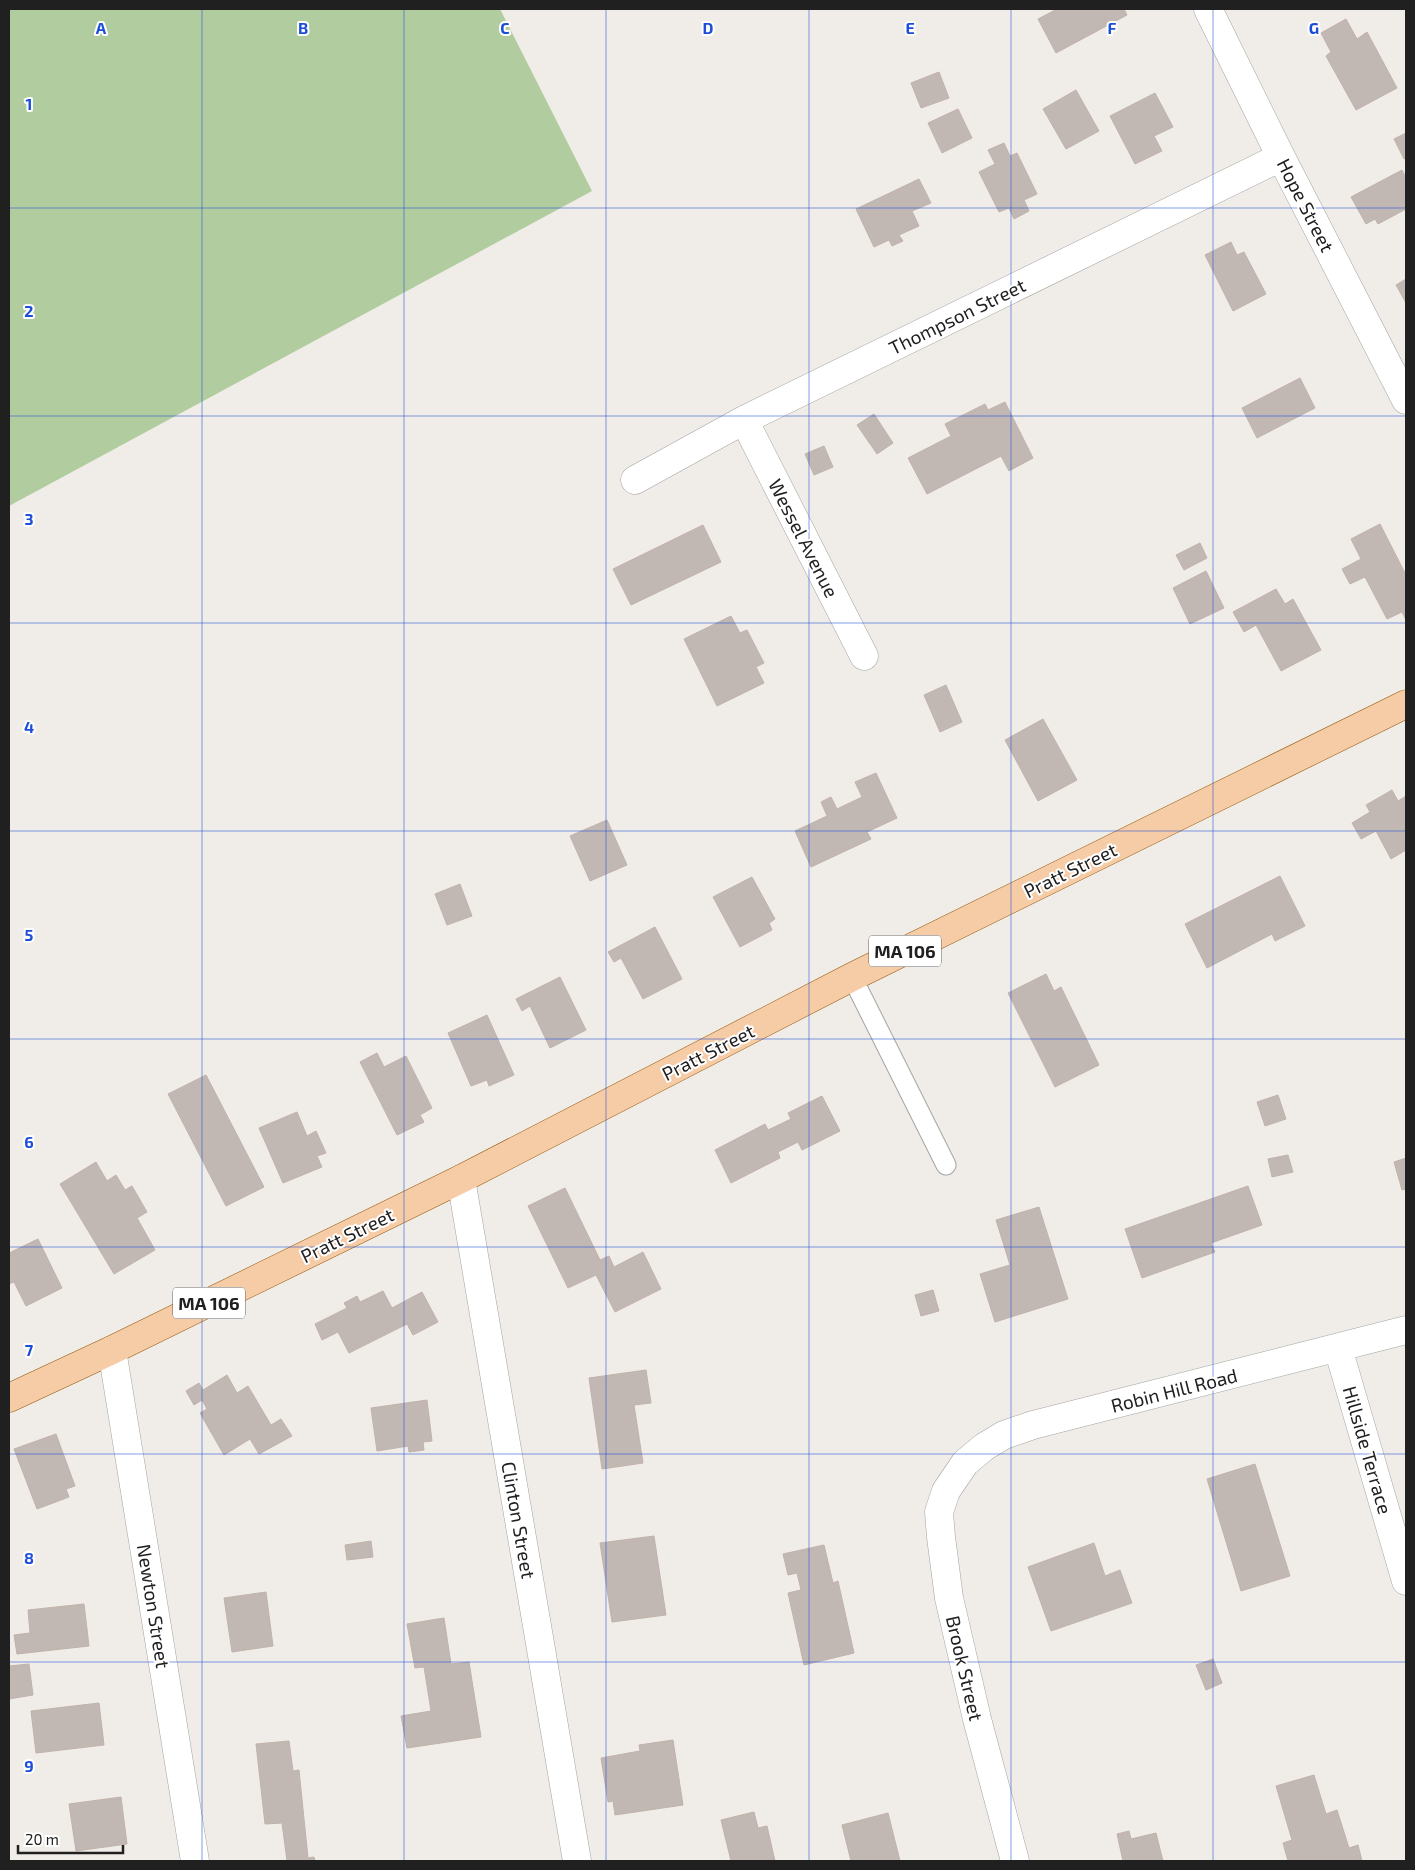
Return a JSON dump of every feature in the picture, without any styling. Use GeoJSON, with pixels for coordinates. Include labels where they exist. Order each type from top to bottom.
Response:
{"type":"FeatureCollection","features":[{"type":"Feature","properties":{"kind":"main road","name":"Pratt Street"},"geometry":{"type":"LineString","coordinates":[[9,1398],[112,1350],[461,1179],[852,977],[1406,704]]}},
{"type":"Feature","properties":{"kind":"street","name":"Hope Street"},"geometry":{"type":"LineString","coordinates":[[1208,9],[1281,157],[1406,400]]}},
{"type":"Feature","properties":{"kind":"street","name":"Thompson Street"},"geometry":{"type":"LineString","coordinates":[[636,480],[744,420],[1281,157]]}},
{"type":"Feature","properties":{"kind":"street","name":"Wessel Avenue"},"geometry":{"type":"LineString","coordinates":[[744,420],[864,656]]}},
{"type":"Feature","properties":{"kind":"street","name":"Clinton Street"},"geometry":{"type":"LineString","coordinates":[[461,1179],[577,1861]]}},
{"type":"Feature","properties":{"kind":"street","name":"Robin Hill Road"},"geometry":{"type":"LineString","coordinates":[[956,1476],[965,1463],[984,1447],[1004,1435],[1033,1425],[1406,1330]]}},
{"type":"Feature","properties":{"kind":"street","name":"Hillside Terrace"},"geometry":{"type":"LineString","coordinates":[[1338,1348],[1406,1581]]}},
{"type":"Feature","properties":{"kind":"street","name":"Newton Street"},"geometry":{"type":"LineString","coordinates":[[112,1350],[195,1861]]}},
{"type":"Feature","properties":{"kind":"street","name":"Brook Street"},"geometry":{"type":"LineString","coordinates":[[956,1476],[946,1491],[939,1512],[949,1598],[976,1719],[1015,1861]]}},
{"type":"Feature","properties":{"kind":"lane"},"geometry":{"type":"LineString","coordinates":[[852,977],[946,1165]]}},
{"type":"Feature","properties":{"kind":"green space"},"geometry":{"type":"Polygon","coordinates":[[[9,9],[500,9],[592,191],[9,506],[9,9]]]}},
{"type":"Feature","properties":{"kind":"building"},"geometry":{"type":"Polygon","coordinates":[[[1057,9],[1124,9],[1127,15],[1056,53],[1038,19],[1057,9]]]}},
{"type":"Feature","properties":{"kind":"building"},"geometry":{"type":"Polygon","coordinates":[[[1346,19],[1357,39],[1367,32],[1397,88],[1356,110],[1326,56],[1331,52],[1321,33],[1346,19]]]}},
{"type":"Feature","properties":{"kind":"building"},"geometry":{"type":"Polygon","coordinates":[[[939,72],[949,98],[921,108],[911,83],[939,72]]]}},
{"type":"Feature","properties":{"kind":"building"},"geometry":{"type":"Polygon","coordinates":[[[1076,90],[1099,131],[1066,149],[1043,109],[1076,90]]]}},
{"type":"Feature","properties":{"kind":"building"},"geometry":{"type":"Polygon","coordinates":[[[1155,93],[1173,127],[1154,136],[1162,151],[1135,164],[1110,116],[1155,93]]]}},
{"type":"Feature","properties":{"kind":"building"},"geometry":{"type":"Polygon","coordinates":[[[958,109],[972,138],[942,153],[928,123],[958,109]]]}},
{"type":"Feature","properties":{"kind":"building"},"geometry":{"type":"Polygon","coordinates":[[[1406,133],[1406,158],[1404,159],[1394,139],[1406,133]]]}},
{"type":"Feature","properties":{"kind":"building"},"geometry":{"type":"Polygon","coordinates":[[[1004,143],[1010,156],[1017,153],[1037,194],[1024,200],[1029,211],[1014,219],[1009,208],[999,212],[979,172],[995,164],[988,150],[1004,143]]]}},
{"type":"Feature","properties":{"kind":"building"},"geometry":{"type":"Polygon","coordinates":[[[1402,170],[1406,178],[1406,209],[1378,224],[1375,219],[1366,224],[1351,197],[1402,170]]]}},
{"type":"Feature","properties":{"kind":"building"},"geometry":{"type":"Polygon","coordinates":[[[919,179],[931,203],[912,211],[919,226],[899,235],[903,241],[892,246],[889,240],[874,247],[856,209],[919,179]]]}},
{"type":"Feature","properties":{"kind":"building"},"geometry":{"type":"Polygon","coordinates":[[[1231,242],[1237,255],[1244,252],[1266,294],[1233,311],[1205,255],[1231,242]]]}},
{"type":"Feature","properties":{"kind":"building"},"geometry":{"type":"Polygon","coordinates":[[[1406,279],[1406,303],[1396,285],[1406,279]]]}},
{"type":"Feature","properties":{"kind":"building"},"geometry":{"type":"Polygon","coordinates":[[[1300,378],[1315,408],[1257,438],[1242,408],[1300,378]]]}},
{"type":"Feature","properties":{"kind":"building"},"geometry":{"type":"Polygon","coordinates":[[[1005,402],[1033,458],[1009,471],[1001,456],[927,494],[908,458],[951,436],[945,424],[985,404],[988,410],[1005,402]]]}},
{"type":"Feature","properties":{"kind":"building"},"geometry":{"type":"Polygon","coordinates":[[[874,414],[893,443],[877,454],[857,425],[874,414]]]}},
{"type":"Feature","properties":{"kind":"building"},"geometry":{"type":"Polygon","coordinates":[[[824,446],[833,467],[814,475],[805,454],[824,446]]]}},
{"type":"Feature","properties":{"kind":"building"},"geometry":{"type":"Polygon","coordinates":[[[1380,524],[1406,575],[1406,620],[1402,612],[1387,619],[1365,577],[1350,584],[1342,569],[1361,559],[1351,539],[1380,524]]]}},
{"type":"Feature","properties":{"kind":"building"},"geometry":{"type":"Polygon","coordinates":[[[703,525],[721,562],[631,605],[613,569],[703,525]]]}},
{"type":"Feature","properties":{"kind":"building"},"geometry":{"type":"Polygon","coordinates":[[[1200,543],[1207,558],[1184,570],[1176,555],[1200,543]]]}},
{"type":"Feature","properties":{"kind":"building"},"geometry":{"type":"Polygon","coordinates":[[[1206,571],[1224,608],[1190,624],[1173,588],[1206,571]]]}},
{"type":"Feature","properties":{"kind":"building"},"geometry":{"type":"Polygon","coordinates":[[[1276,589],[1285,604],[1293,599],[1321,650],[1281,671],[1256,625],[1244,632],[1233,612],[1276,589]]]}},
{"type":"Feature","properties":{"kind":"building"},"geometry":{"type":"Polygon","coordinates":[[[731,616],[740,633],[747,630],[764,663],[756,667],[764,683],[717,706],[684,639],[731,616]]]}},
{"type":"Feature","properties":{"kind":"building"},"geometry":{"type":"Polygon","coordinates":[[[946,685],[962,722],[940,732],[924,695],[946,685]]]}},
{"type":"Feature","properties":{"kind":"building"},"geometry":{"type":"Polygon","coordinates":[[[1043,719],[1077,780],[1038,801],[1005,740],[1043,719]]]}},
{"type":"Feature","properties":{"kind":"building"},"geometry":{"type":"Polygon","coordinates":[[[876,773],[897,818],[867,832],[871,839],[811,867],[795,831],[827,816],[821,802],[831,797],[837,809],[862,797],[855,782],[876,773]]]}},
{"type":"Feature","properties":{"kind":"building"},"geometry":{"type":"Polygon","coordinates":[[[1392,790],[1398,801],[1406,796],[1406,850],[1391,859],[1376,831],[1361,839],[1352,823],[1370,812],[1366,805],[1392,790]]]}},
{"type":"Feature","properties":{"kind":"building"},"geometry":{"type":"Polygon","coordinates":[[[607,820],[627,865],[590,881],[570,836],[607,820]]]}},
{"type":"Feature","properties":{"kind":"building"},"geometry":{"type":"Polygon","coordinates":[[[1280,876],[1305,926],[1275,941],[1272,934],[1207,968],[1185,924],[1280,876]]]}},
{"type":"Feature","properties":{"kind":"building"},"geometry":{"type":"Polygon","coordinates":[[[752,877],[775,919],[769,923],[772,930],[740,947],[713,897],[752,877]]]}},
{"type":"Feature","properties":{"kind":"building"},"geometry":{"type":"Polygon","coordinates":[[[460,884],[472,916],[447,925],[435,894],[460,884]]]}},
{"type":"Feature","properties":{"kind":"building"},"geometry":{"type":"Polygon","coordinates":[[[655,927],[682,979],[643,999],[621,958],[614,962],[608,952],[655,927]]]}},
{"type":"Feature","properties":{"kind":"building"},"geometry":{"type":"Polygon","coordinates":[[[1046,974],[1054,991],[1061,987],[1099,1065],[1055,1087],[1008,993],[1046,974]]]}},
{"type":"Feature","properties":{"kind":"building"},"geometry":{"type":"Polygon","coordinates":[[[560,977],[586,1030],[550,1048],[530,1006],[522,1011],[516,999],[560,977]]]}},
{"type":"Feature","properties":{"kind":"building"},"geometry":{"type":"Polygon","coordinates":[[[487,1015],[514,1075],[489,1086],[487,1080],[471,1086],[448,1033],[487,1015]]]}},
{"type":"Feature","properties":{"kind":"building"},"geometry":{"type":"Polygon","coordinates":[[[377,1053],[384,1067],[406,1056],[432,1108],[420,1115],[424,1122],[397,1135],[360,1062],[377,1053]]]}},
{"type":"Feature","properties":{"kind":"building"},"geometry":{"type":"Polygon","coordinates":[[[206,1075],[264,1187],[226,1206],[168,1094],[206,1075]]]}},
{"type":"Feature","properties":{"kind":"building"},"geometry":{"type":"Polygon","coordinates":[[[1278,1095],[1286,1119],[1265,1126],[1257,1102],[1278,1095]]]}},
{"type":"Feature","properties":{"kind":"building"},"geometry":{"type":"Polygon","coordinates":[[[822,1096],[840,1131],[802,1150],[798,1142],[778,1152],[780,1158],[731,1183],[715,1150],[765,1124],[768,1130],[791,1119],[788,1113],[822,1096]]]}},
{"type":"Feature","properties":{"kind":"building"},"geometry":{"type":"Polygon","coordinates":[[[297,1112],[307,1136],[316,1131],[326,1153],[317,1156],[322,1167],[283,1183],[259,1128],[297,1112]]]}},
{"type":"Feature","properties":{"kind":"building"},"geometry":{"type":"Polygon","coordinates":[[[1288,1155],[1293,1172],[1272,1177],[1268,1159],[1288,1155]]]}},
{"type":"Feature","properties":{"kind":"building"},"geometry":{"type":"Polygon","coordinates":[[[1406,1158],[1406,1189],[1402,1190],[1394,1162],[1406,1158]]]}},
{"type":"Feature","properties":{"kind":"building"},"geometry":{"type":"Polygon","coordinates":[[[96,1162],[107,1181],[116,1175],[125,1190],[132,1186],[147,1212],[137,1218],[155,1250],[114,1274],[60,1184],[96,1162]]]}},
{"type":"Feature","properties":{"kind":"building"},"geometry":{"type":"Polygon","coordinates":[[[1248,1186],[1262,1225],[1211,1243],[1215,1252],[1142,1278],[1125,1229],[1248,1186]]]}},
{"type":"Feature","properties":{"kind":"building"},"geometry":{"type":"Polygon","coordinates":[[[565,1188],[600,1260],[609,1256],[614,1267],[643,1252],[661,1289],[615,1312],[596,1275],[568,1288],[528,1206],[565,1188]]]}},
{"type":"Feature","properties":{"kind":"building"},"geometry":{"type":"Polygon","coordinates":[[[1039,1207],[1068,1299],[995,1322],[980,1274],[1010,1265],[996,1220],[1039,1207]]]}},
{"type":"Feature","properties":{"kind":"building"},"geometry":{"type":"Polygon","coordinates":[[[38,1239],[62,1288],[26,1306],[14,1282],[9,1284],[9,1253],[38,1239]]]}},
{"type":"Feature","properties":{"kind":"building"},"geometry":{"type":"Polygon","coordinates":[[[933,1290],[939,1311],[921,1316],[915,1295],[933,1290]]]}},
{"type":"Feature","properties":{"kind":"building"},"geometry":{"type":"Polygon","coordinates":[[[383,1291],[392,1308],[422,1292],[438,1322],[413,1335],[407,1324],[349,1353],[338,1332],[322,1340],[315,1324],[347,1308],[344,1303],[357,1296],[360,1302],[383,1291]]]}},
{"type":"Feature","properties":{"kind":"building"},"geometry":{"type":"Polygon","coordinates":[[[646,1370],[651,1403],[634,1405],[643,1463],[602,1469],[589,1378],[646,1370]]]}},
{"type":"Feature","properties":{"kind":"building"},"geometry":{"type":"Polygon","coordinates":[[[227,1375],[237,1393],[248,1386],[271,1425],[281,1419],[292,1436],[259,1454],[250,1439],[224,1455],[200,1413],[207,1409],[202,1400],[194,1405],[186,1391],[199,1383],[203,1390],[227,1375]]]}},
{"type":"Feature","properties":{"kind":"building"},"geometry":{"type":"Polygon","coordinates":[[[427,1400],[432,1441],[423,1442],[424,1450],[409,1452],[408,1446],[377,1451],[371,1408],[427,1400]]]}},
{"type":"Feature","properties":{"kind":"building"},"geometry":{"type":"Polygon","coordinates":[[[56,1434],[75,1486],[66,1489],[69,1497],[37,1509],[14,1449],[56,1434]]]}},
{"type":"Feature","properties":{"kind":"building"},"geometry":{"type":"Polygon","coordinates":[[[1255,1464],[1290,1576],[1241,1591],[1207,1479],[1255,1464]]]}},
{"type":"Feature","properties":{"kind":"building"},"geometry":{"type":"Polygon","coordinates":[[[654,1536],[666,1615],[612,1622],[600,1543],[654,1536]]]}},
{"type":"Feature","properties":{"kind":"building"},"geometry":{"type":"Polygon","coordinates":[[[371,1541],[373,1557],[347,1560],[345,1545],[371,1541]]]}},
{"type":"Feature","properties":{"kind":"building"},"geometry":{"type":"Polygon","coordinates":[[[1094,1543],[1105,1576],[1120,1570],[1132,1603],[1051,1631],[1028,1567],[1094,1543]]]}},
{"type":"Feature","properties":{"kind":"building"},"geometry":{"type":"Polygon","coordinates":[[[824,1545],[833,1583],[838,1581],[854,1653],[804,1665],[788,1593],[801,1590],[797,1573],[788,1575],[783,1554],[824,1545]]]}},
{"type":"Feature","properties":{"kind":"building"},"geometry":{"type":"Polygon","coordinates":[[[266,1592],[273,1646],[232,1652],[224,1598],[266,1592]]]}},
{"type":"Feature","properties":{"kind":"building"},"geometry":{"type":"Polygon","coordinates":[[[84,1604],[89,1646],[17,1654],[14,1635],[30,1633],[28,1610],[84,1604]]]}},
{"type":"Feature","properties":{"kind":"building"},"geometry":{"type":"Polygon","coordinates":[[[444,1618],[451,1664],[469,1662],[481,1737],[407,1748],[401,1716],[431,1711],[424,1667],[415,1668],[407,1624],[444,1618]]]}},
{"type":"Feature","properties":{"kind":"building"},"geometry":{"type":"Polygon","coordinates":[[[1213,1659],[1222,1683],[1206,1690],[1196,1665],[1213,1659]]]}},
{"type":"Feature","properties":{"kind":"building"},"geometry":{"type":"Polygon","coordinates":[[[29,1664],[33,1695],[9,1699],[9,1666],[29,1664]]]}},
{"type":"Feature","properties":{"kind":"building"},"geometry":{"type":"Polygon","coordinates":[[[99,1703],[104,1745],[36,1753],[31,1711],[99,1703]]]}},
{"type":"Feature","properties":{"kind":"building"},"geometry":{"type":"Polygon","coordinates":[[[673,1740],[683,1805],[615,1815],[613,1801],[608,1802],[601,1758],[640,1751],[639,1745],[673,1740]]]}},
{"type":"Feature","properties":{"kind":"building"},"geometry":{"type":"Polygon","coordinates":[[[289,1741],[293,1771],[299,1770],[308,1858],[314,1857],[315,1861],[287,1861],[282,1823],[265,1824],[256,1744],[289,1741]]]}},
{"type":"Feature","properties":{"kind":"building"},"geometry":{"type":"Polygon","coordinates":[[[1314,1775],[1326,1814],[1337,1810],[1349,1848],[1358,1845],[1362,1861],[1288,1861],[1283,1843],[1292,1840],[1276,1786],[1314,1775]]]}},
{"type":"Feature","properties":{"kind":"building"},"geometry":{"type":"Polygon","coordinates":[[[121,1797],[127,1844],[76,1851],[69,1804],[121,1797]]]}},
{"type":"Feature","properties":{"kind":"building"},"geometry":{"type":"Polygon","coordinates":[[[754,1812],[758,1828],[767,1826],[775,1861],[731,1861],[721,1820],[754,1812]]]}},
{"type":"Feature","properties":{"kind":"building"},"geometry":{"type":"Polygon","coordinates":[[[888,1813],[900,1861],[851,1861],[842,1825],[888,1813]]]}},
{"type":"Feature","properties":{"kind":"building"},"geometry":{"type":"Polygon","coordinates":[[[1129,1831],[1131,1839],[1156,1833],[1163,1861],[1123,1861],[1117,1834],[1129,1831]]]}}]}
